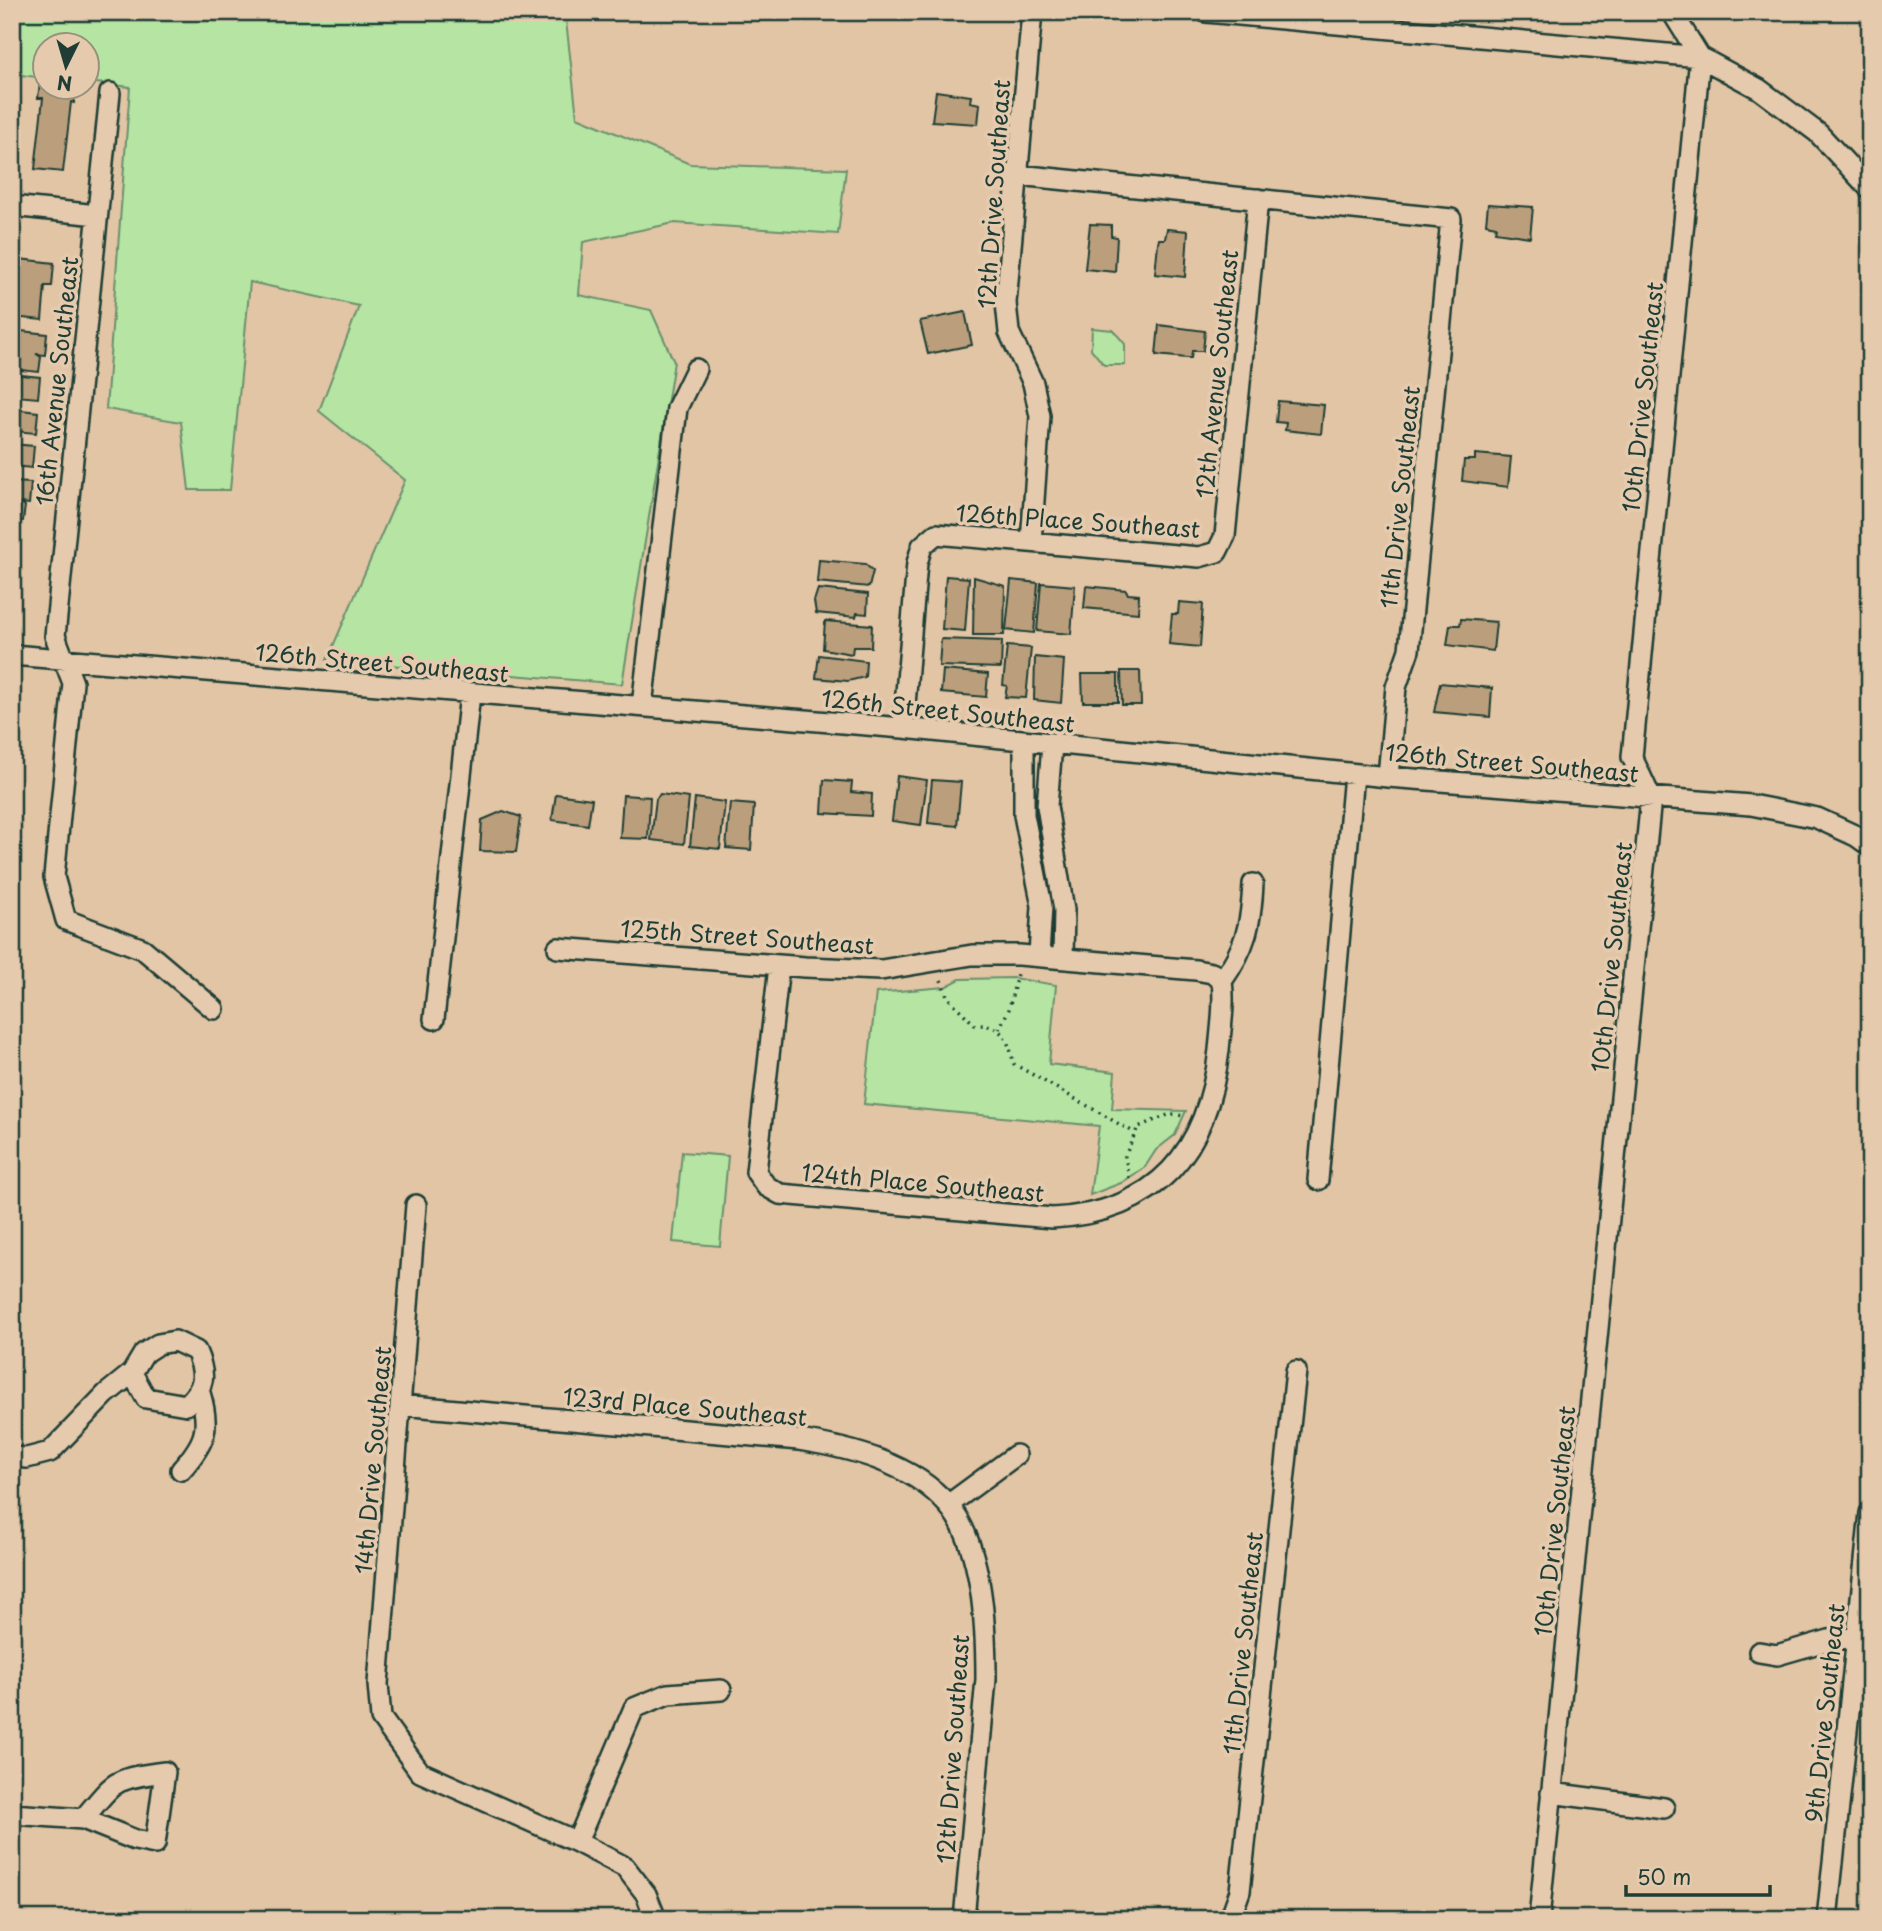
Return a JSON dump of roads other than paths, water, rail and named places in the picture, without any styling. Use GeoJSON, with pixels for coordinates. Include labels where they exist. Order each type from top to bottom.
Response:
{"type":"FeatureCollection","features":[{"type":"Feature","properties":{"kind":"street","name":"12th Drive Southeast"},"geometry":{"type":"LineString","coordinates":[[1031,541],[1040,416],[1033,383],[1009,332],[1006,303],[1032,12]]}},
{"type":"Feature","properties":{"kind":"street"},"geometry":{"type":"LineString","coordinates":[[1206,12],[1700,57],[1759,89],[1818,133],[1870,189]]}},
{"type":"Feature","properties":{"kind":"street"},"geometry":{"type":"LineString","coordinates":[[1672,12],[1700,57]]}},
{"type":"Feature","properties":{"kind":"street","name":"10th Drive Southeast"},"geometry":{"type":"LineString","coordinates":[[1539,1919],[1651,798],[1632,757],[1700,57]]}},
{"type":"Feature","properties":{"kind":"street","name":"16th Avenue Southeast"},"geometry":{"type":"LineString","coordinates":[[110,93],[55,636],[73,683],[54,877],[66,920],[143,949],[214,1009]]}},
{"type":"Feature","properties":{"kind":"street"},"geometry":{"type":"LineString","coordinates":[[1018,175],[1258,199]]}},
{"type":"Feature","properties":{"kind":"street","name":"11th Drive Southeast"},"geometry":{"type":"LineString","coordinates":[[1258,199],[1451,219],[1409,650],[1396,687],[1388,777]]}},
{"type":"Feature","properties":{"kind":"street","name":"12th Avenue Southeast"},"geometry":{"type":"LineString","coordinates":[[1217,552],[1225,536],[1258,199]]}},
{"type":"Feature","properties":{"kind":"street"},"geometry":{"type":"LineString","coordinates":[[12,206],[97,215]]}},
{"type":"Feature","properties":{"kind":"street"},"geometry":{"type":"LineString","coordinates":[[642,706],[677,408],[696,369]]}},
{"type":"Feature","properties":{"kind":"street","name":"126th Place Southeast"},"geometry":{"type":"LineString","coordinates":[[903,728],[917,563],[922,546],[936,534],[1199,557],[1217,552]]}},
{"type":"Feature","properties":{"kind":"street","name":"126th Street Southeast"},"geometry":{"type":"LineString","coordinates":[[12,655],[903,728],[1354,774],[1751,806],[1817,818],[1856,836],[1870,846]]}},
{"type":"Feature","properties":{"kind":"street"},"geometry":{"type":"LineString","coordinates":[[435,1018],[470,694]]}},
{"type":"Feature","properties":{"kind":"street"},"geometry":{"type":"LineString","coordinates":[[1024,742],[1024,816],[1042,906],[1039,955]]}},
{"type":"Feature","properties":{"kind":"street"},"geometry":{"type":"LineString","coordinates":[[1052,745],[1047,806],[1064,910],[1063,958]]}},
{"type":"Feature","properties":{"kind":"street"},"geometry":{"type":"LineString","coordinates":[[1318,1180],[1354,774]]}},
{"type":"Feature","properties":{"kind":"street"},"geometry":{"type":"LineString","coordinates":[[1222,981],[1240,954],[1251,920],[1253,884]]}},
{"type":"Feature","properties":{"kind":"street","name":"125th Street Southeast"},"geometry":{"type":"LineString","coordinates":[[558,948],[779,966],[881,970],[972,955],[1039,955],[1196,970],[1212,973],[1222,981]]}},
{"type":"Feature","properties":{"kind":"street","name":"124th Place Southeast"},"geometry":{"type":"LineString","coordinates":[[779,966],[756,1172],[766,1186],[780,1194],[1052,1218],[1079,1217],[1112,1208],[1149,1190],[1178,1162],[1203,1122],[1214,1091],[1224,1000],[1222,981]]}},
{"type":"Feature","properties":{"kind":"street","name":"14th Drive Southeast"},"geometry":{"type":"LineString","coordinates":[[416,1205],[378,1685],[381,1718],[420,1772],[577,1842]]}},
{"type":"Feature","properties":{"kind":"street"},"geometry":{"type":"LineString","coordinates":[[12,1457],[27,1458],[50,1452],[106,1394],[132,1373],[144,1353],[158,1344],[175,1341],[196,1351],[205,1372],[200,1393],[206,1415],[202,1447],[181,1470]]}},
{"type":"Feature","properties":{"kind":"street","name":"11th Drive Southeast"},"geometry":{"type":"LineString","coordinates":[[1230,1919],[1240,1891],[1296,1371]]}},
{"type":"Feature","properties":{"kind":"street"},"geometry":{"type":"LineString","coordinates":[[132,1373],[146,1398],[162,1403],[187,1405],[200,1393]]}},
{"type":"Feature","properties":{"kind":"street","name":"123rd Place Southeast"},"geometry":{"type":"LineString","coordinates":[[401,1405],[799,1440],[843,1447],[895,1467],[927,1486],[948,1505]]}},
{"type":"Feature","properties":{"kind":"street"},"geometry":{"type":"LineString","coordinates":[[948,1505],[1016,1455]]}},
{"type":"Feature","properties":{"kind":"street","name":"12th Drive Southeast"},"geometry":{"type":"LineString","coordinates":[[948,1505],[967,1542],[975,1567],[986,1642],[986,1679],[964,1919]]}},
{"type":"Feature","properties":{"kind":"street","name":"9th Drive Southeast"},"geometry":{"type":"LineString","coordinates":[[1827,1919],[1870,1513]]}},
{"type":"Feature","properties":{"kind":"street"},"geometry":{"type":"LineString","coordinates":[[1759,1652],[1777,1655],[1829,1640],[1857,1637]]}},
{"type":"Feature","properties":{"kind":"street"},"geometry":{"type":"LineString","coordinates":[[656,1919],[646,1894],[625,1867],[577,1842],[634,1708],[668,1694],[721,1690]]}},
{"type":"Feature","properties":{"kind":"street"},"geometry":{"type":"LineString","coordinates":[[12,1814],[83,1819],[135,1840],[155,1844],[165,1772],[116,1782],[107,1787],[83,1819]]}},
{"type":"Feature","properties":{"kind":"street"},"geometry":{"type":"LineString","coordinates":[[1551,1793],[1664,1808]]}}]}
